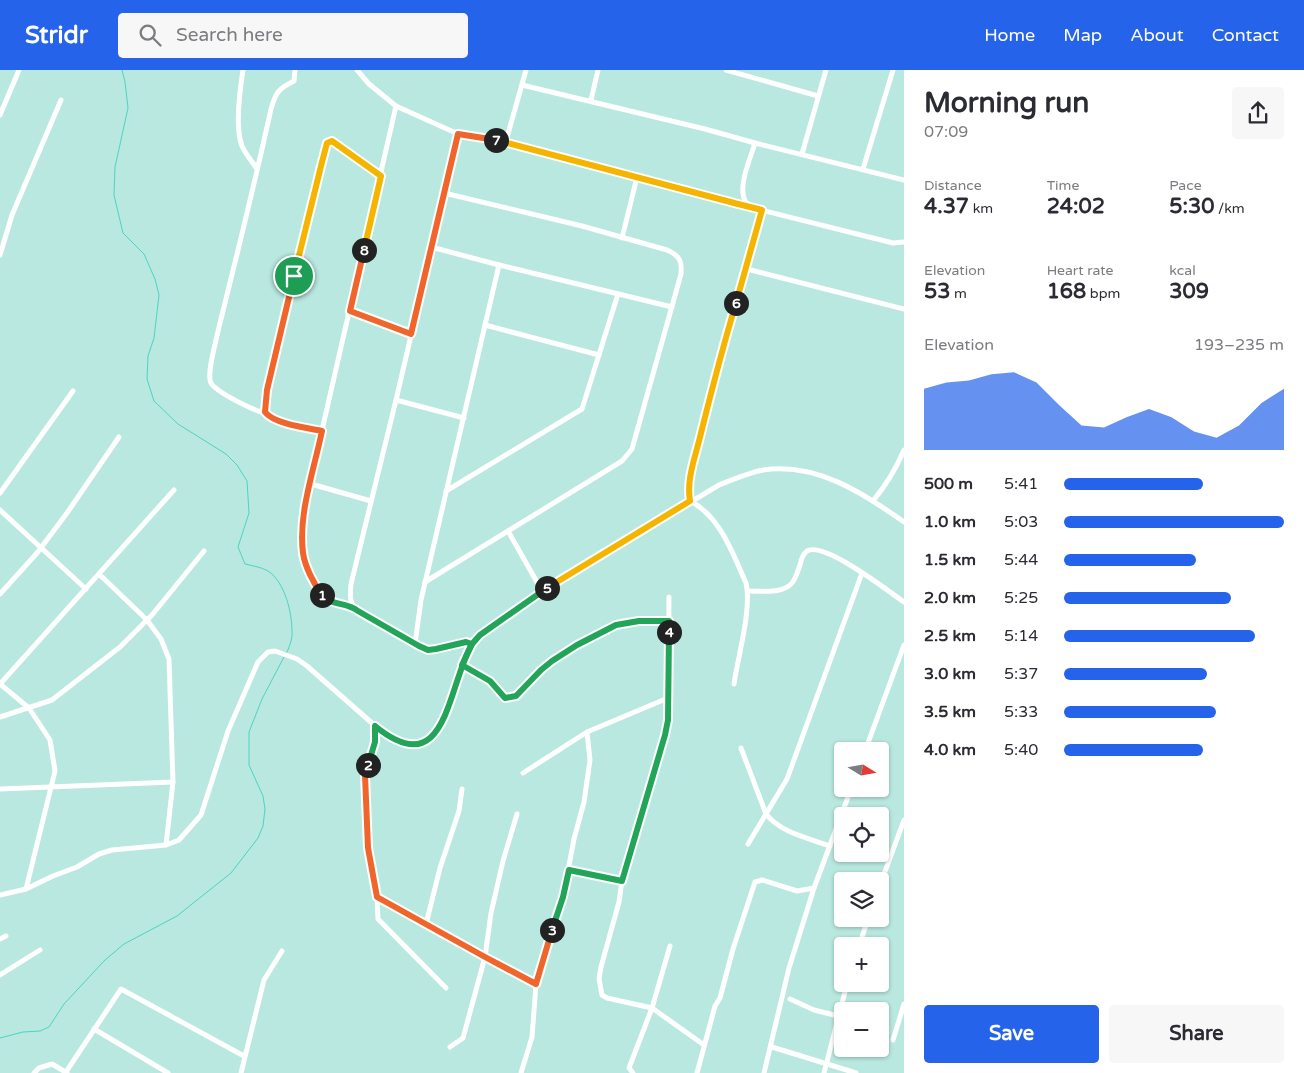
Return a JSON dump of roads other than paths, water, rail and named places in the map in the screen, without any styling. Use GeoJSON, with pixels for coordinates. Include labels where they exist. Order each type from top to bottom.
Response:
{"type":"FeatureCollection","features":[{"type":"Feature","properties":{"kind":"street"},"geometry":{"type":"LineString","coordinates":[[0,115],[19,70]]}},
{"type":"Feature","properties":{"kind":"street"},"geometry":{"type":"LineString","coordinates":[[244,70],[239,115],[241,143],[246,154],[258,169]]}},
{"type":"Feature","properties":{"kind":"street"},"geometry":{"type":"LineString","coordinates":[[295,70],[294,80],[281,88],[276,94],[271,109],[217,337],[210,376],[212,384],[237,402],[254,411],[267,414],[283,422],[322,431]]}},
{"type":"Feature","properties":{"kind":"street"},"geometry":{"type":"LineString","coordinates":[[357,70],[369,84],[396,106],[458,134],[506,141],[762,210],[893,243],[904,242]]}},
{"type":"Feature","properties":{"kind":"street"},"geometry":{"type":"LineString","coordinates":[[506,141],[526,70]]}},
{"type":"Feature","properties":{"kind":"street"},"geometry":{"type":"LineString","coordinates":[[591,100],[598,70]]}},
{"type":"Feature","properties":{"kind":"street"},"geometry":{"type":"LineString","coordinates":[[726,70],[818,96]]}},
{"type":"Feature","properties":{"kind":"street"},"geometry":{"type":"LineString","coordinates":[[758,78],[760,70]]}},
{"type":"Feature","properties":{"kind":"street"},"geometry":{"type":"LineString","coordinates":[[802,154],[826,70]]}},
{"type":"Feature","properties":{"kind":"street"},"geometry":{"type":"LineString","coordinates":[[863,169],[893,70]]}},
{"type":"Feature","properties":{"kind":"street"},"geometry":{"type":"LineString","coordinates":[[522,85],[591,100],[904,180]]}},
{"type":"Feature","properties":{"kind":"street"},"geometry":{"type":"LineString","coordinates":[[0,255],[12,215],[61,100]]}},
{"type":"Feature","properties":{"kind":"street"},"geometry":{"type":"LineString","coordinates":[[396,106],[302,518],[303,555],[314,585],[325,598],[338,605],[352,606],[428,650],[466,642],[472,644]]}},
{"type":"Feature","properties":{"kind":"street"},"geometry":{"type":"LineString","coordinates":[[352,606],[350,584],[396,400],[458,134]]}},
{"type":"Feature","properties":{"kind":"street"},"geometry":{"type":"LineString","coordinates":[[267,414],[265,406],[267,390],[327,143],[332,141],[381,176]]}},
{"type":"Feature","properties":{"kind":"street"},"geometry":{"type":"LineString","coordinates":[[750,206],[746,203],[742,194],[745,175],[755,143]]}},
{"type":"Feature","properties":{"kind":"street"},"geometry":{"type":"LineString","coordinates":[[622,238],[637,177]]}},
{"type":"Feature","properties":{"kind":"street"},"geometry":{"type":"LineString","coordinates":[[425,582],[622,461],[629,454],[672,307],[681,274],[682,262],[676,254],[667,250],[582,226],[444,192]]}},
{"type":"Feature","properties":{"kind":"street"},"geometry":{"type":"LineString","coordinates":[[690,501],[688,491],[720,356],[747,269],[762,210]]}},
{"type":"Feature","properties":{"kind":"street"},"geometry":{"type":"LineString","coordinates":[[431,247],[672,307]]}},
{"type":"Feature","properties":{"kind":"street"},"geometry":{"type":"LineString","coordinates":[[415,644],[425,582],[499,265]]}},
{"type":"Feature","properties":{"kind":"street"},"geometry":{"type":"LineString","coordinates":[[747,269],[904,309]]}},
{"type":"Feature","properties":{"kind":"street"},"geometry":{"type":"LineString","coordinates":[[445,492],[582,409],[618,294]]}},
{"type":"Feature","properties":{"kind":"street"},"geometry":{"type":"LineString","coordinates":[[350,311],[411,334]]}},
{"type":"Feature","properties":{"kind":"street"},"geometry":{"type":"LineString","coordinates":[[485,325],[599,355]]}},
{"type":"Feature","properties":{"kind":"street"},"geometry":{"type":"LineString","coordinates":[[0,493],[74,391]]}},
{"type":"Feature","properties":{"kind":"street"},"geometry":{"type":"LineString","coordinates":[[396,400],[464,418]]}},
{"type":"Feature","properties":{"kind":"street"},"geometry":{"type":"LineString","coordinates":[[0,594],[40,549],[119,437]]}},
{"type":"Feature","properties":{"kind":"street"},"geometry":{"type":"LineString","coordinates":[[873,501],[887,484],[904,450]]}},
{"type":"Feature","properties":{"kind":"street"},"geometry":{"type":"LineString","coordinates":[[0,895],[26,889],[112,850],[166,844],[179,840],[200,815],[225,740],[251,676],[258,662],[268,652],[275,651],[297,659],[324,680],[389,738],[413,745],[429,740],[437,731],[444,718],[462,665],[472,644],[480,635],[542,591],[719,485],[742,475],[764,470],[789,470],[813,474],[834,480],[873,501],[904,522]]}},
{"type":"Feature","properties":{"kind":"street"},"geometry":{"type":"LineString","coordinates":[[311,484],[371,500]]}},
{"type":"Feature","properties":{"kind":"street"},"geometry":{"type":"LineString","coordinates":[[26,889],[55,771],[50,740],[29,708],[0,684],[174,490]]}},
{"type":"Feature","properties":{"kind":"street"},"geometry":{"type":"LineString","coordinates":[[690,501],[701,506],[721,532],[746,583],[748,605],[734,684]]}},
{"type":"Feature","properties":{"kind":"street"},"geometry":{"type":"LineString","coordinates":[[0,510],[40,549],[86,589]]}},
{"type":"Feature","properties":{"kind":"street"},"geometry":{"type":"LineString","coordinates":[[508,531],[542,591]]}},
{"type":"Feature","properties":{"kind":"street"},"geometry":{"type":"LineString","coordinates":[[748,592],[774,591],[785,588],[792,583],[807,551],[816,550],[840,558],[904,602]]}},
{"type":"Feature","properties":{"kind":"street"},"geometry":{"type":"LineString","coordinates":[[0,717],[52,700],[120,647],[147,620],[204,551]]}},
{"type":"Feature","properties":{"kind":"street"},"geometry":{"type":"LineString","coordinates":[[748,844],[787,779],[794,763],[862,573]]}},
{"type":"Feature","properties":{"kind":"street"},"geometry":{"type":"LineString","coordinates":[[99,574],[147,620],[161,639],[169,659],[174,782],[166,844]]}},
{"type":"Feature","properties":{"kind":"street"},"geometry":{"type":"LineString","coordinates":[[669,597],[668,720],[622,881],[619,902],[600,967],[599,989],[602,995],[607,998],[652,1008],[704,1045]]}},
{"type":"Feature","properties":{"kind":"street"},"geometry":{"type":"LineString","coordinates":[[462,665],[490,681],[505,698],[511,698],[516,696],[552,661],[577,645],[616,625],[639,621],[669,621]]}},
{"type":"Feature","properties":{"kind":"street"},"geometry":{"type":"LineString","coordinates":[[868,742],[904,645]]}},
{"type":"Feature","properties":{"kind":"street"},"geometry":{"type":"LineString","coordinates":[[523,773],[587,732],[668,698]]}},
{"type":"Feature","properties":{"kind":"street"},"geometry":{"type":"LineString","coordinates":[[375,726],[375,742],[365,778],[368,848],[377,897],[378,919],[446,988]]}},
{"type":"Feature","properties":{"kind":"street"},"geometry":{"type":"LineString","coordinates":[[521,1073],[532,1037],[536,984],[563,897],[574,839],[584,802],[590,760],[587,732]]}},
{"type":"Feature","properties":{"kind":"street"},"geometry":{"type":"LineString","coordinates":[[741,748],[766,814],[772,822],[781,828],[830,846]]}},
{"type":"Feature","properties":{"kind":"street"},"geometry":{"type":"LineString","coordinates":[[0,789],[174,782]]}},
{"type":"Feature","properties":{"kind":"street"},"geometry":{"type":"LineString","coordinates":[[426,924],[440,868],[459,811],[462,789]]}},
{"type":"Feature","properties":{"kind":"street"},"geometry":{"type":"LineString","coordinates":[[764,1073],[772,1047],[789,968],[814,888],[848,798]]}},
{"type":"Feature","properties":{"kind":"street"},"geometry":{"type":"LineString","coordinates":[[450,1048],[463,1038],[485,957],[493,904],[503,861],[517,814]]}},
{"type":"Feature","properties":{"kind":"street"},"geometry":{"type":"LineString","coordinates":[[885,872],[904,820]]}},
{"type":"Feature","properties":{"kind":"street"},"geometry":{"type":"LineString","coordinates":[[569,870],[622,881]]}},
{"type":"Feature","properties":{"kind":"street"},"geometry":{"type":"LineString","coordinates":[[697,1073],[715,1006],[720,998],[733,949],[755,882],[762,880],[797,891],[814,888]]}},
{"type":"Feature","properties":{"kind":"street"},"geometry":{"type":"LineString","coordinates":[[377,897],[536,984]]}},
{"type":"Feature","properties":{"kind":"street"},"geometry":{"type":"LineString","coordinates":[[0,939],[6,936]]}},
{"type":"Feature","properties":{"kind":"street"},"geometry":{"type":"LineString","coordinates":[[633,1073],[629,1068],[652,1008],[670,946]]}},
{"type":"Feature","properties":{"kind":"street"},"geometry":{"type":"LineString","coordinates":[[0,975],[40,950]]}},
{"type":"Feature","properties":{"kind":"street"},"geometry":{"type":"LineString","coordinates":[[240,1073],[264,980],[282,952]]}},
{"type":"Feature","properties":{"kind":"street"},"geometry":{"type":"LineString","coordinates":[[34,1073],[39,1068],[52,1064],[67,1073],[121,989],[244,1056]]}},
{"type":"Feature","properties":{"kind":"street"},"geometry":{"type":"LineString","coordinates":[[790,999],[814,1010],[834,1015]]}},
{"type":"Feature","properties":{"kind":"street"},"geometry":{"type":"LineString","coordinates":[[894,1040],[902,1020],[904,1004]]}},
{"type":"Feature","properties":{"kind":"street"},"geometry":{"type":"LineString","coordinates":[[94,1029],[168,1073]]}},
{"type":"Feature","properties":{"kind":"street"},"geometry":{"type":"LineString","coordinates":[[824,1073],[834,1032]]}},
{"type":"Feature","properties":{"kind":"street"},"geometry":{"type":"LineString","coordinates":[[772,1047],[856,1073]]}},
{"type":"Feature","properties":{"kind":"waterway"},"geometry":{"type":"LineString","coordinates":[[122,70],[128,108],[115,167],[114,195],[123,233],[144,254],[155,279],[159,295],[154,338],[148,356],[147,379],[154,401],[178,424],[226,454],[237,465],[247,481],[249,513],[238,547],[245,564],[268,571],[279,582],[283,590],[292,624],[292,634],[286,654]]}},
{"type":"Feature","properties":{"kind":"waterway"},"geometry":{"type":"LineString","coordinates":[[0,1038],[23,1032],[40,1031],[49,1027],[64,1004],[105,960],[124,944],[177,916],[231,873],[258,838],[263,826],[265,809],[263,796],[249,765],[249,732],[262,699],[284,657]]}}]}
